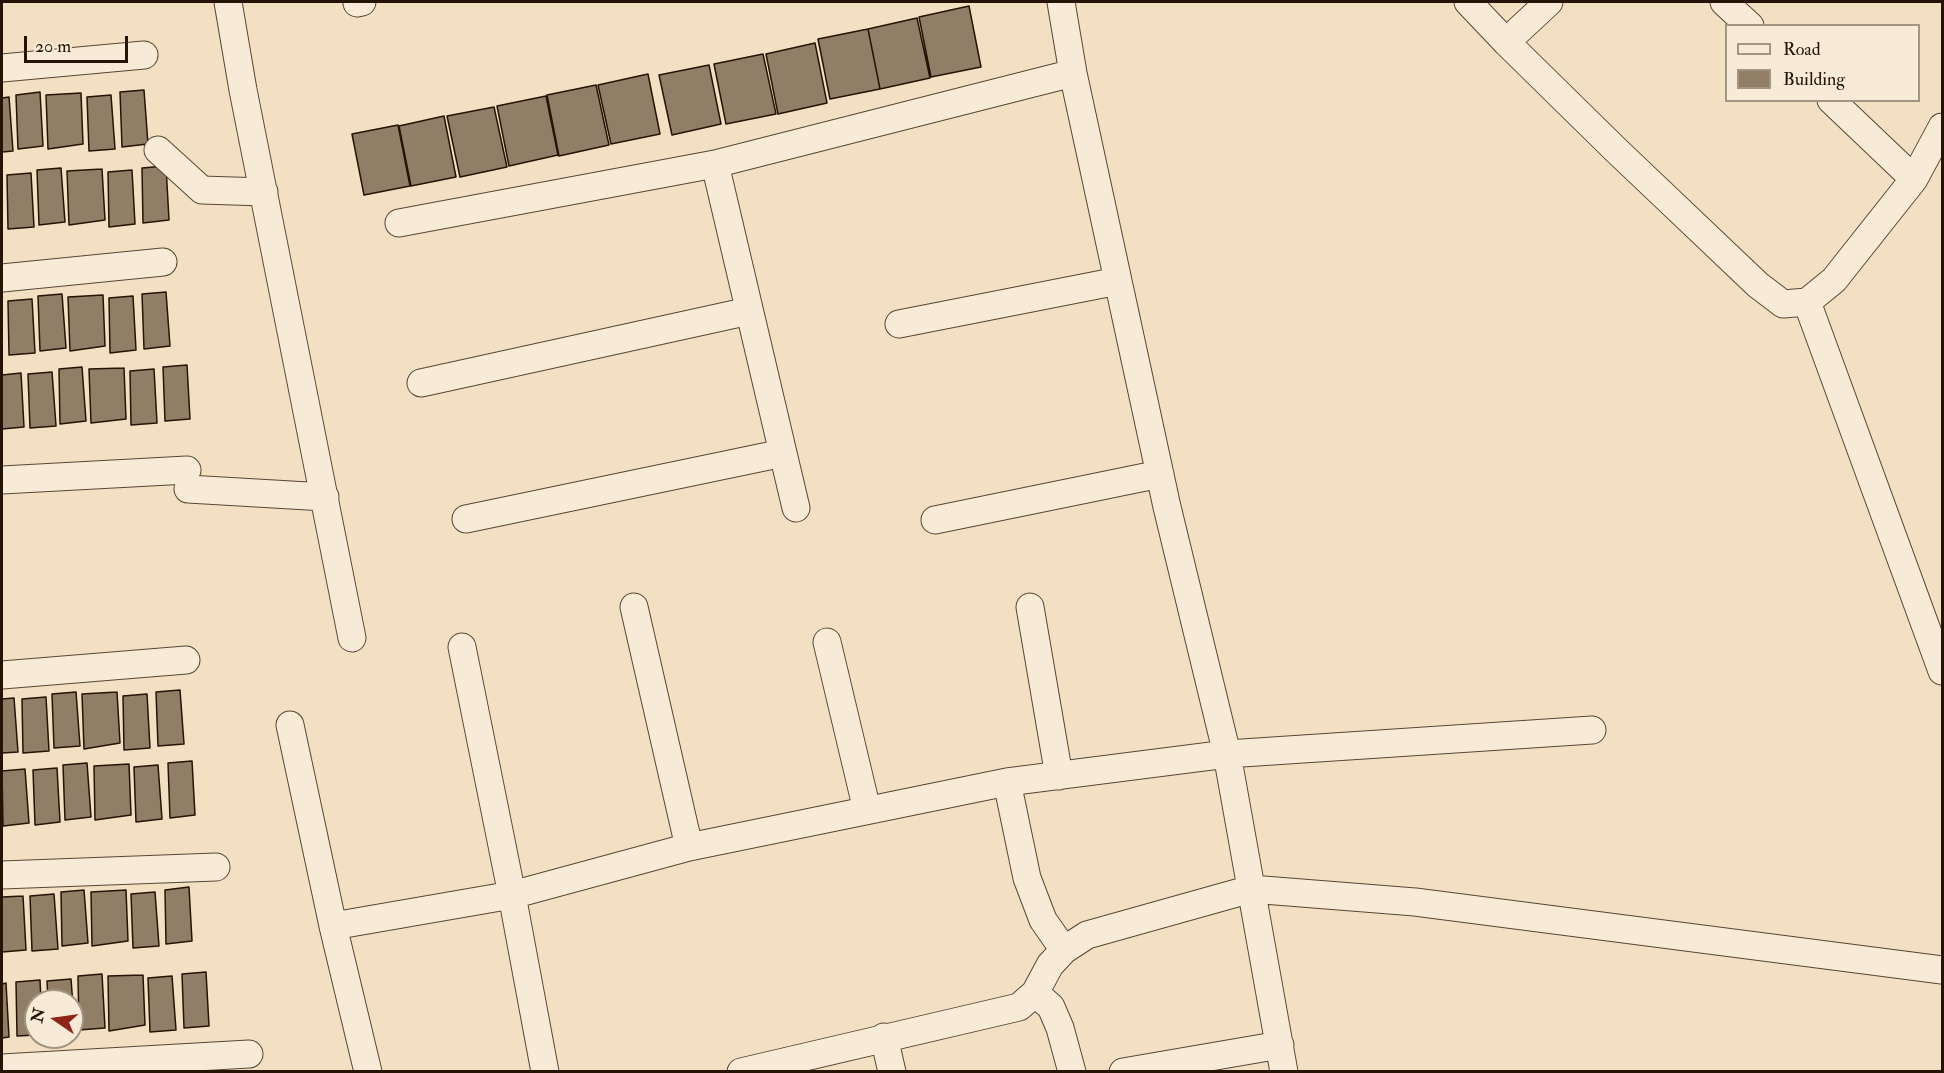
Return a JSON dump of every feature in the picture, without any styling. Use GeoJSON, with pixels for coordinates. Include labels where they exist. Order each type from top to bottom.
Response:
{"type":"FeatureCollection","features":[{"type":"Feature","properties":{"kind":"street"},"geometry":{"type":"LineString","coordinates":[[228,2],[352,638]]}},
{"type":"Feature","properties":{"kind":"street"},"geometry":{"type":"LineString","coordinates":[[1061,2],[1073,73],[1160,474],[1227,754],[1284,1071]]}},
{"type":"Feature","properties":{"kind":"street"},"geometry":{"type":"LineString","coordinates":[[1468,2],[1607,142],[1758,285],[1782,304],[1807,302],[1834,280],[1914,179],[1942,127]]}},
{"type":"Feature","properties":{"kind":"street"},"geometry":{"type":"LineString","coordinates":[[1506,42],[1548,2]]}},
{"type":"Feature","properties":{"kind":"street"},"geometry":{"type":"LineString","coordinates":[[2,68],[144,55]]}},
{"type":"Feature","properties":{"kind":"street"},"geometry":{"type":"LineString","coordinates":[[399,223],[715,164],[1073,73]]}},
{"type":"Feature","properties":{"kind":"street"},"geometry":{"type":"LineString","coordinates":[[1833,102],[1914,179]]}},
{"type":"Feature","properties":{"kind":"street"},"geometry":{"type":"LineString","coordinates":[[158,150],[202,189],[264,192]]}},
{"type":"Feature","properties":{"kind":"street"},"geometry":{"type":"LineString","coordinates":[[715,164],[796,508]]}},
{"type":"Feature","properties":{"kind":"street"},"geometry":{"type":"LineString","coordinates":[[2,278],[163,262]]}},
{"type":"Feature","properties":{"kind":"street"},"geometry":{"type":"LineString","coordinates":[[899,324],[1118,281]]}},
{"type":"Feature","properties":{"kind":"street"},"geometry":{"type":"LineString","coordinates":[[1807,302],[1942,671]]}},
{"type":"Feature","properties":{"kind":"street"},"geometry":{"type":"LineString","coordinates":[[420,383],[750,311]]}},
{"type":"Feature","properties":{"kind":"street"},"geometry":{"type":"LineString","coordinates":[[466,519],[783,453]]}},
{"type":"Feature","properties":{"kind":"street"},"geometry":{"type":"LineString","coordinates":[[935,520],[1160,474]]}},
{"type":"Feature","properties":{"kind":"street"},"geometry":{"type":"LineString","coordinates":[[2,480],[187,480],[325,497]]}},
{"type":"Feature","properties":{"kind":"street"},"geometry":{"type":"LineString","coordinates":[[1030,607],[1059,776]]}},
{"type":"Feature","properties":{"kind":"street"},"geometry":{"type":"LineString","coordinates":[[634,608],[689,847]]}},
{"type":"Feature","properties":{"kind":"street"},"geometry":{"type":"LineString","coordinates":[[827,642],[867,810]]}},
{"type":"Feature","properties":{"kind":"street"},"geometry":{"type":"LineString","coordinates":[[462,647],[545,1071]]}},
{"type":"Feature","properties":{"kind":"street"},"geometry":{"type":"LineString","coordinates":[[2,675],[186,660]]}},
{"type":"Feature","properties":{"kind":"street"},"geometry":{"type":"LineString","coordinates":[[290,725],[333,926],[368,1071]]}},
{"type":"Feature","properties":{"kind":"street"},"geometry":{"type":"LineString","coordinates":[[333,926],[512,895],[689,847],[1007,782],[1227,754],[1592,730]]}},
{"type":"Feature","properties":{"kind":"street"},"geometry":{"type":"LineString","coordinates":[[1007,782],[1027,878],[1043,920],[1064,950]]}},
{"type":"Feature","properties":{"kind":"street"},"geometry":{"type":"LineString","coordinates":[[2,875],[216,867]]}},
{"type":"Feature","properties":{"kind":"street"},"geometry":{"type":"LineString","coordinates":[[741,1071],[1019,1007],[1035,993],[1050,965],[1064,950],[1087,935],[1251,890],[1415,902],[1942,970]]}},
{"type":"Feature","properties":{"kind":"street"},"geometry":{"type":"LineString","coordinates":[[1035,993],[1051,1007],[1060,1028],[1072,1071]]}},
{"type":"Feature","properties":{"kind":"street"},"geometry":{"type":"LineString","coordinates":[[884,1037],[892,1071]]}},
{"type":"Feature","properties":{"kind":"street"},"geometry":{"type":"LineString","coordinates":[[1123,1071],[1280,1045]]}},
{"type":"Feature","properties":{"kind":"street"},"geometry":{"type":"LineString","coordinates":[[2,1068],[249,1054]]}},
{"type":"Feature","properties":{"kind":"building"},"geometry":{"type":"Polygon","coordinates":[[[969,6],[981,67],[931,77],[919,17],[969,6]]]}},
{"type":"Feature","properties":{"kind":"building"},"geometry":{"type":"Polygon","coordinates":[[[917,18],[930,78],[880,89],[868,29],[917,18]]]}},
{"type":"Feature","properties":{"kind":"building"},"geometry":{"type":"Polygon","coordinates":[[[868,29],[880,89],[830,99],[818,39],[868,29]]]}},
{"type":"Feature","properties":{"kind":"building"},"geometry":{"type":"Polygon","coordinates":[[[815,43],[827,103],[778,114],[766,54],[815,43]]]}},
{"type":"Feature","properties":{"kind":"building"},"geometry":{"type":"Polygon","coordinates":[[[763,54],[776,114],[726,124],[714,64],[763,54]]]}},
{"type":"Feature","properties":{"kind":"building"},"geometry":{"type":"Polygon","coordinates":[[[709,65],[721,124],[672,135],[659,75],[709,65]]]}},
{"type":"Feature","properties":{"kind":"building"},"geometry":{"type":"Polygon","coordinates":[[[648,74],[660,134],[611,144],[598,85],[648,74]]]}},
{"type":"Feature","properties":{"kind":"building"},"geometry":{"type":"Polygon","coordinates":[[[596,85],[609,145],[559,156],[547,95],[596,85]]]}},
{"type":"Feature","properties":{"kind":"building"},"geometry":{"type":"Polygon","coordinates":[[[144,90],[148,144],[122,147],[120,92],[144,90]]]}},
{"type":"Feature","properties":{"kind":"building"},"geometry":{"type":"Polygon","coordinates":[[[40,92],[43,146],[18,149],[16,95],[40,92]]]}},
{"type":"Feature","properties":{"kind":"building"},"geometry":{"type":"Polygon","coordinates":[[[81,93],[83,144],[48,149],[46,95],[81,93]]]}},
{"type":"Feature","properties":{"kind":"building"},"geometry":{"type":"Polygon","coordinates":[[[111,95],[115,149],[89,151],[87,97],[111,95]]]}},
{"type":"Feature","properties":{"kind":"building"},"geometry":{"type":"Polygon","coordinates":[[[546,96],[558,155],[509,166],[497,106],[546,96]]]}},
{"type":"Feature","properties":{"kind":"building"},"geometry":{"type":"Polygon","coordinates":[[[9,97],[13,151],[2,152],[2,98],[9,97]]]}},
{"type":"Feature","properties":{"kind":"building"},"geometry":{"type":"Polygon","coordinates":[[[494,107],[507,167],[460,177],[447,116],[494,107]]]}},
{"type":"Feature","properties":{"kind":"building"},"geometry":{"type":"Polygon","coordinates":[[[444,116],[456,177],[411,186],[399,126],[444,116]]]}},
{"type":"Feature","properties":{"kind":"building"},"geometry":{"type":"Polygon","coordinates":[[[398,125],[410,186],[364,195],[352,134],[398,125]]]}},
{"type":"Feature","properties":{"kind":"building"},"geometry":{"type":"Polygon","coordinates":[[[166,166],[169,220],[143,223],[142,168],[166,166]]]}},
{"type":"Feature","properties":{"kind":"building"},"geometry":{"type":"Polygon","coordinates":[[[61,168],[65,222],[39,225],[37,170],[61,168]]]}},
{"type":"Feature","properties":{"kind":"building"},"geometry":{"type":"Polygon","coordinates":[[[102,169],[105,220],[69,225],[67,171],[102,169]]]}},
{"type":"Feature","properties":{"kind":"building"},"geometry":{"type":"Polygon","coordinates":[[[132,170],[135,224],[109,227],[108,172],[132,170]]]}},
{"type":"Feature","properties":{"kind":"building"},"geometry":{"type":"Polygon","coordinates":[[[31,173],[34,227],[8,229],[7,175],[31,173]]]}},
{"type":"Feature","properties":{"kind":"building"},"geometry":{"type":"Polygon","coordinates":[[[166,292],[170,346],[144,349],[142,294],[166,292]]]}},
{"type":"Feature","properties":{"kind":"building"},"geometry":{"type":"Polygon","coordinates":[[[62,294],[66,348],[40,351],[38,296],[62,294]]]}},
{"type":"Feature","properties":{"kind":"building"},"geometry":{"type":"Polygon","coordinates":[[[103,295],[105,346],[70,351],[68,297],[103,295]]]}},
{"type":"Feature","properties":{"kind":"building"},"geometry":{"type":"Polygon","coordinates":[[[133,296],[136,350],[110,353],[109,298],[133,296]]]}},
{"type":"Feature","properties":{"kind":"building"},"geometry":{"type":"Polygon","coordinates":[[[32,299],[35,353],[9,355],[8,301],[32,299]]]}},
{"type":"Feature","properties":{"kind":"building"},"geometry":{"type":"Polygon","coordinates":[[[187,365],[190,419],[165,421],[163,367],[187,365]]]}},
{"type":"Feature","properties":{"kind":"building"},"geometry":{"type":"Polygon","coordinates":[[[82,367],[86,421],[60,424],[59,369],[82,367]]]}},
{"type":"Feature","properties":{"kind":"building"},"geometry":{"type":"Polygon","coordinates":[[[124,368],[126,419],[91,423],[89,369],[124,368]]]}},
{"type":"Feature","properties":{"kind":"building"},"geometry":{"type":"Polygon","coordinates":[[[154,369],[157,423],[131,425],[130,371],[154,369]]]}},
{"type":"Feature","properties":{"kind":"building"},"geometry":{"type":"Polygon","coordinates":[[[52,372],[56,426],[30,428],[28,374],[52,372]]]}},
{"type":"Feature","properties":{"kind":"building"},"geometry":{"type":"Polygon","coordinates":[[[21,373],[24,427],[2,429],[2,375],[21,373]]]}},
{"type":"Feature","properties":{"kind":"building"},"geometry":{"type":"Polygon","coordinates":[[[180,690],[184,744],[158,746],[156,692],[180,690]]]}},
{"type":"Feature","properties":{"kind":"building"},"geometry":{"type":"Polygon","coordinates":[[[76,692],[80,746],[54,748],[52,694],[76,692]]]}},
{"type":"Feature","properties":{"kind":"building"},"geometry":{"type":"Polygon","coordinates":[[[117,692],[120,743],[84,749],[82,694],[117,692]]]}},
{"type":"Feature","properties":{"kind":"building"},"geometry":{"type":"Polygon","coordinates":[[[147,694],[150,748],[124,750],[123,696],[147,694]]]}},
{"type":"Feature","properties":{"kind":"building"},"geometry":{"type":"Polygon","coordinates":[[[46,697],[49,751],[23,753],[22,699],[46,697]]]}},
{"type":"Feature","properties":{"kind":"building"},"geometry":{"type":"Polygon","coordinates":[[[14,698],[18,752],[2,753],[2,699],[14,698]]]}},
{"type":"Feature","properties":{"kind":"building"},"geometry":{"type":"Polygon","coordinates":[[[192,761],[195,815],[170,818],[168,763],[192,761]]]}},
{"type":"Feature","properties":{"kind":"building"},"geometry":{"type":"Polygon","coordinates":[[[87,763],[91,817],[65,820],[63,765],[87,763]]]}},
{"type":"Feature","properties":{"kind":"building"},"geometry":{"type":"Polygon","coordinates":[[[129,764],[131,815],[95,820],[94,766],[129,764]]]}},
{"type":"Feature","properties":{"kind":"building"},"geometry":{"type":"Polygon","coordinates":[[[158,765],[162,819],[136,822],[134,767],[158,765]]]}},
{"type":"Feature","properties":{"kind":"building"},"geometry":{"type":"Polygon","coordinates":[[[57,768],[60,822],[35,825],[33,770],[57,768]]]}},
{"type":"Feature","properties":{"kind":"building"},"geometry":{"type":"Polygon","coordinates":[[[25,769],[29,823],[3,826],[2,771],[25,769]]]}},
{"type":"Feature","properties":{"kind":"building"},"geometry":{"type":"Polygon","coordinates":[[[189,887],[192,941],[166,944],[165,890],[189,887]]]}},
{"type":"Feature","properties":{"kind":"building"},"geometry":{"type":"Polygon","coordinates":[[[84,890],[88,943],[62,946],[61,892],[84,890]]]}},
{"type":"Feature","properties":{"kind":"building"},"geometry":{"type":"Polygon","coordinates":[[[126,890],[128,941],[92,946],[91,892],[126,890]]]}},
{"type":"Feature","properties":{"kind":"building"},"geometry":{"type":"Polygon","coordinates":[[[155,892],[159,946],[133,948],[131,894],[155,892]]]}},
{"type":"Feature","properties":{"kind":"building"},"geometry":{"type":"Polygon","coordinates":[[[54,894],[58,949],[32,951],[30,896],[54,894]]]}},
{"type":"Feature","properties":{"kind":"building"},"geometry":{"type":"Polygon","coordinates":[[[23,896],[26,950],[2,952],[2,897],[23,896]]]}},
{"type":"Feature","properties":{"kind":"building"},"geometry":{"type":"Polygon","coordinates":[[[206,972],[209,1026],[184,1028],[182,974],[206,972]]]}},
{"type":"Feature","properties":{"kind":"building"},"geometry":{"type":"Polygon","coordinates":[[[102,974],[105,1028],[84,1030],[84,989],[78,989],[78,976],[102,974]]]}},
{"type":"Feature","properties":{"kind":"building"},"geometry":{"type":"Polygon","coordinates":[[[143,975],[145,1025],[109,1031],[108,976],[143,975]]]}},
{"type":"Feature","properties":{"kind":"building"},"geometry":{"type":"Polygon","coordinates":[[[172,976],[176,1030],[150,1032],[148,978],[172,976]]]}},
{"type":"Feature","properties":{"kind":"building"},"geometry":{"type":"Polygon","coordinates":[[[71,979],[72,989],[47,989],[47,981],[71,979]]]}},
{"type":"Feature","properties":{"kind":"building"},"geometry":{"type":"Polygon","coordinates":[[[40,980],[40,989],[24,989],[24,1036],[17,1036],[16,982],[40,980]]]}},
{"type":"Feature","properties":{"kind":"building"},"geometry":{"type":"Polygon","coordinates":[[[6,983],[9,1037],[2,1038],[2,984],[6,983]]]}}]}
